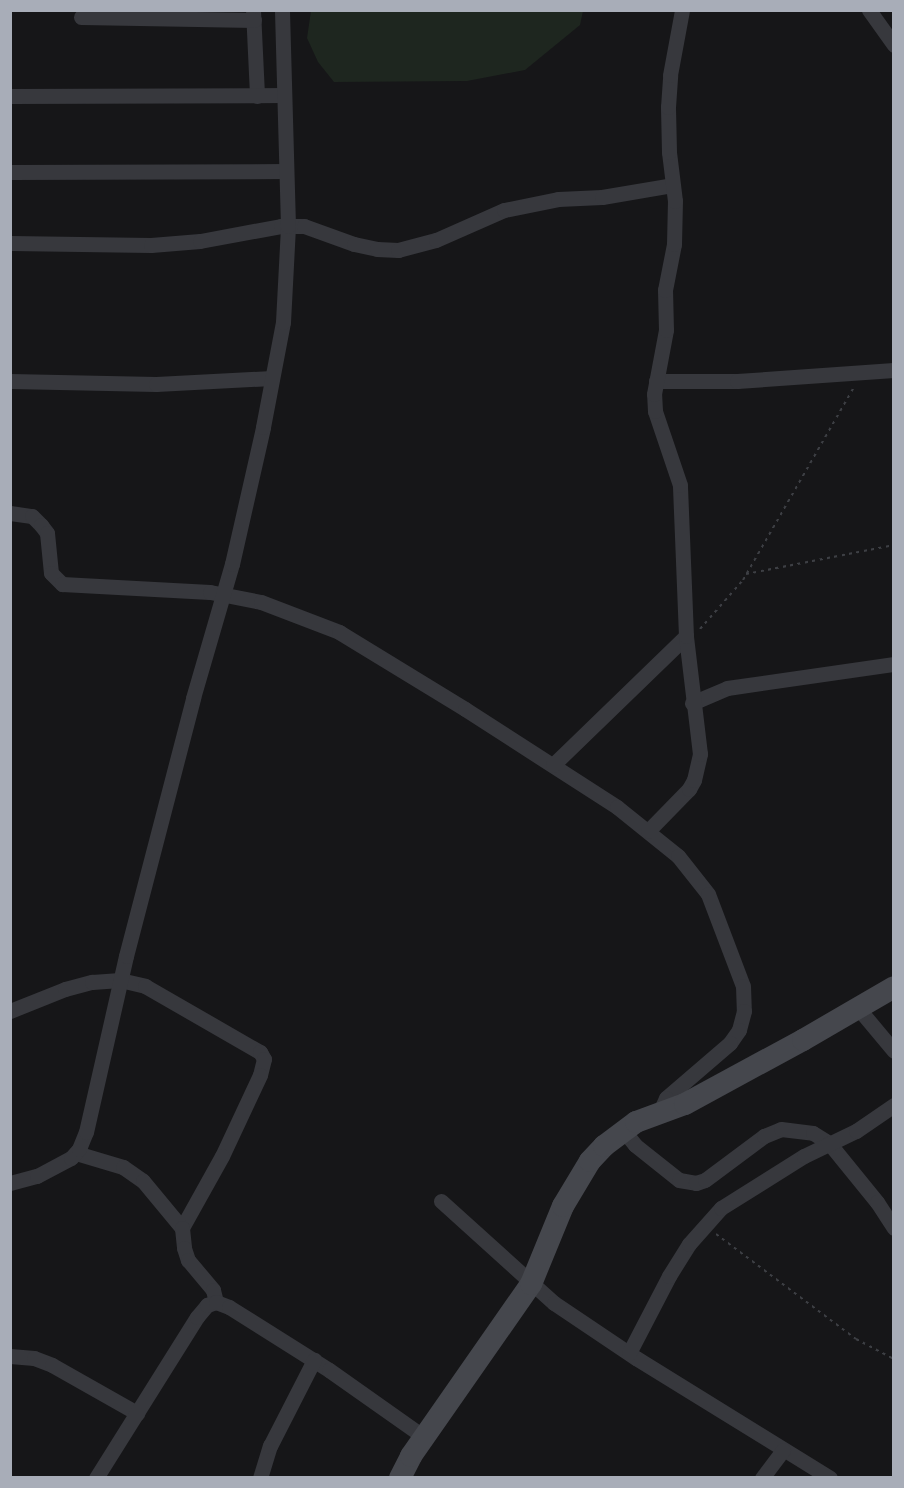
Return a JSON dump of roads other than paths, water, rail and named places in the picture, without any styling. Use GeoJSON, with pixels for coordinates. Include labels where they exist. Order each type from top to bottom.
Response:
{"type":"FeatureCollection","features":[{"type":"Feature","properties":{"kind":"street"},"geometry":{"type":"LineString","coordinates":[[10,1183],[57,1167],[76,1153],[86,1132],[120,980],[234,553],[283,322],[288,226],[282,10]]}},
{"type":"Feature","properties":{"kind":"street"},"geometry":{"type":"LineString","coordinates":[[648,831],[694,780],[700,754],[692,703],[687,642],[680,485],[655,411],[656,381],[666,330],[665,290],[674,244],[675,201],[669,152],[670,86],[682,10]]}},
{"type":"Feature","properties":{"kind":"street"},"geometry":{"type":"LineString","coordinates":[[869,10],[894,45]]}},
{"type":"Feature","properties":{"kind":"street"},"geometry":{"type":"LineString","coordinates":[[81,17],[254,15],[257,96]]}},
{"type":"Feature","properties":{"kind":"street"},"geometry":{"type":"LineString","coordinates":[[10,96],[284,95]]}},
{"type":"Feature","properties":{"kind":"street"},"geometry":{"type":"LineString","coordinates":[[10,172],[286,171]]}},
{"type":"Feature","properties":{"kind":"street"},"geometry":{"type":"LineString","coordinates":[[10,243],[151,245],[200,241],[288,226],[304,226],[354,244],[377,249],[398,250],[436,240],[504,210],[558,199],[602,197],[672,184]]}},
{"type":"Feature","properties":{"kind":"street"},"geometry":{"type":"LineString","coordinates":[[656,381],[737,381],[894,370]]}},
{"type":"Feature","properties":{"kind":"street"},"geometry":{"type":"LineString","coordinates":[[10,381],[156,384],[272,378]]}},
{"type":"Feature","properties":{"kind":"street"},"geometry":{"type":"LineString","coordinates":[[10,513],[32,516],[47,533],[51,573],[62,584],[222,594],[261,602],[339,632],[617,807],[678,856],[708,894],[740,976],[744,1011],[739,1030],[730,1043],[666,1098],[659,1114]]}},
{"type":"Feature","properties":{"kind":"street"},"geometry":{"type":"LineString","coordinates":[[553,765],[687,642]]}},
{"type":"Feature","properties":{"kind":"street"},"geometry":{"type":"LineString","coordinates":[[692,703],[727,688],[894,664]]}},
{"type":"Feature","properties":{"kind":"street"},"geometry":{"type":"LineString","coordinates":[[10,1011],[65,989],[92,982],[120,980],[145,986],[260,1052],[264,1059],[260,1075],[222,1156],[182,1228],[188,1260],[213,1290],[216,1302]]}},
{"type":"Feature","properties":{"kind":"street"},"geometry":{"type":"LineString","coordinates":[[400,1478],[424,1437],[531,1284],[562,1206],[590,1161],[623,1130],[636,1122],[685,1104],[894,987]]}},
{"type":"Feature","properties":{"kind":"street"},"geometry":{"type":"LineString","coordinates":[[858,1008],[894,1051]]}},
{"type":"Feature","properties":{"kind":"street"},"geometry":{"type":"LineString","coordinates":[[629,1353],[669,1276],[704,1225],[721,1208],[804,1156],[856,1131],[894,1105]]}},
{"type":"Feature","properties":{"kind":"street"},"geometry":{"type":"LineString","coordinates":[[623,1130],[636,1145],[679,1180],[696,1183],[705,1180],[764,1136],[781,1129],[813,1133],[830,1143],[877,1202],[894,1228]]}},
{"type":"Feature","properties":{"kind":"street"},"geometry":{"type":"LineString","coordinates":[[76,1153],[133,1172],[182,1228]]}},
{"type":"Feature","properties":{"kind":"street"},"geometry":{"type":"LineString","coordinates":[[441,1202],[531,1284],[629,1353],[830,1478]]}},
{"type":"Feature","properties":{"kind":"street"},"geometry":{"type":"LineString","coordinates":[[96,1478],[197,1317],[207,1305],[216,1302],[229,1307],[314,1360],[424,1437]]}},
{"type":"Feature","properties":{"kind":"street"},"geometry":{"type":"LineString","coordinates":[[10,1356],[34,1358],[52,1365],[137,1413]]}},
{"type":"Feature","properties":{"kind":"street"},"geometry":{"type":"LineString","coordinates":[[260,1478],[270,1446],[314,1360]]}},
{"type":"Feature","properties":{"kind":"street"},"geometry":{"type":"LineString","coordinates":[[762,1478],[783,1450]]}}]}
